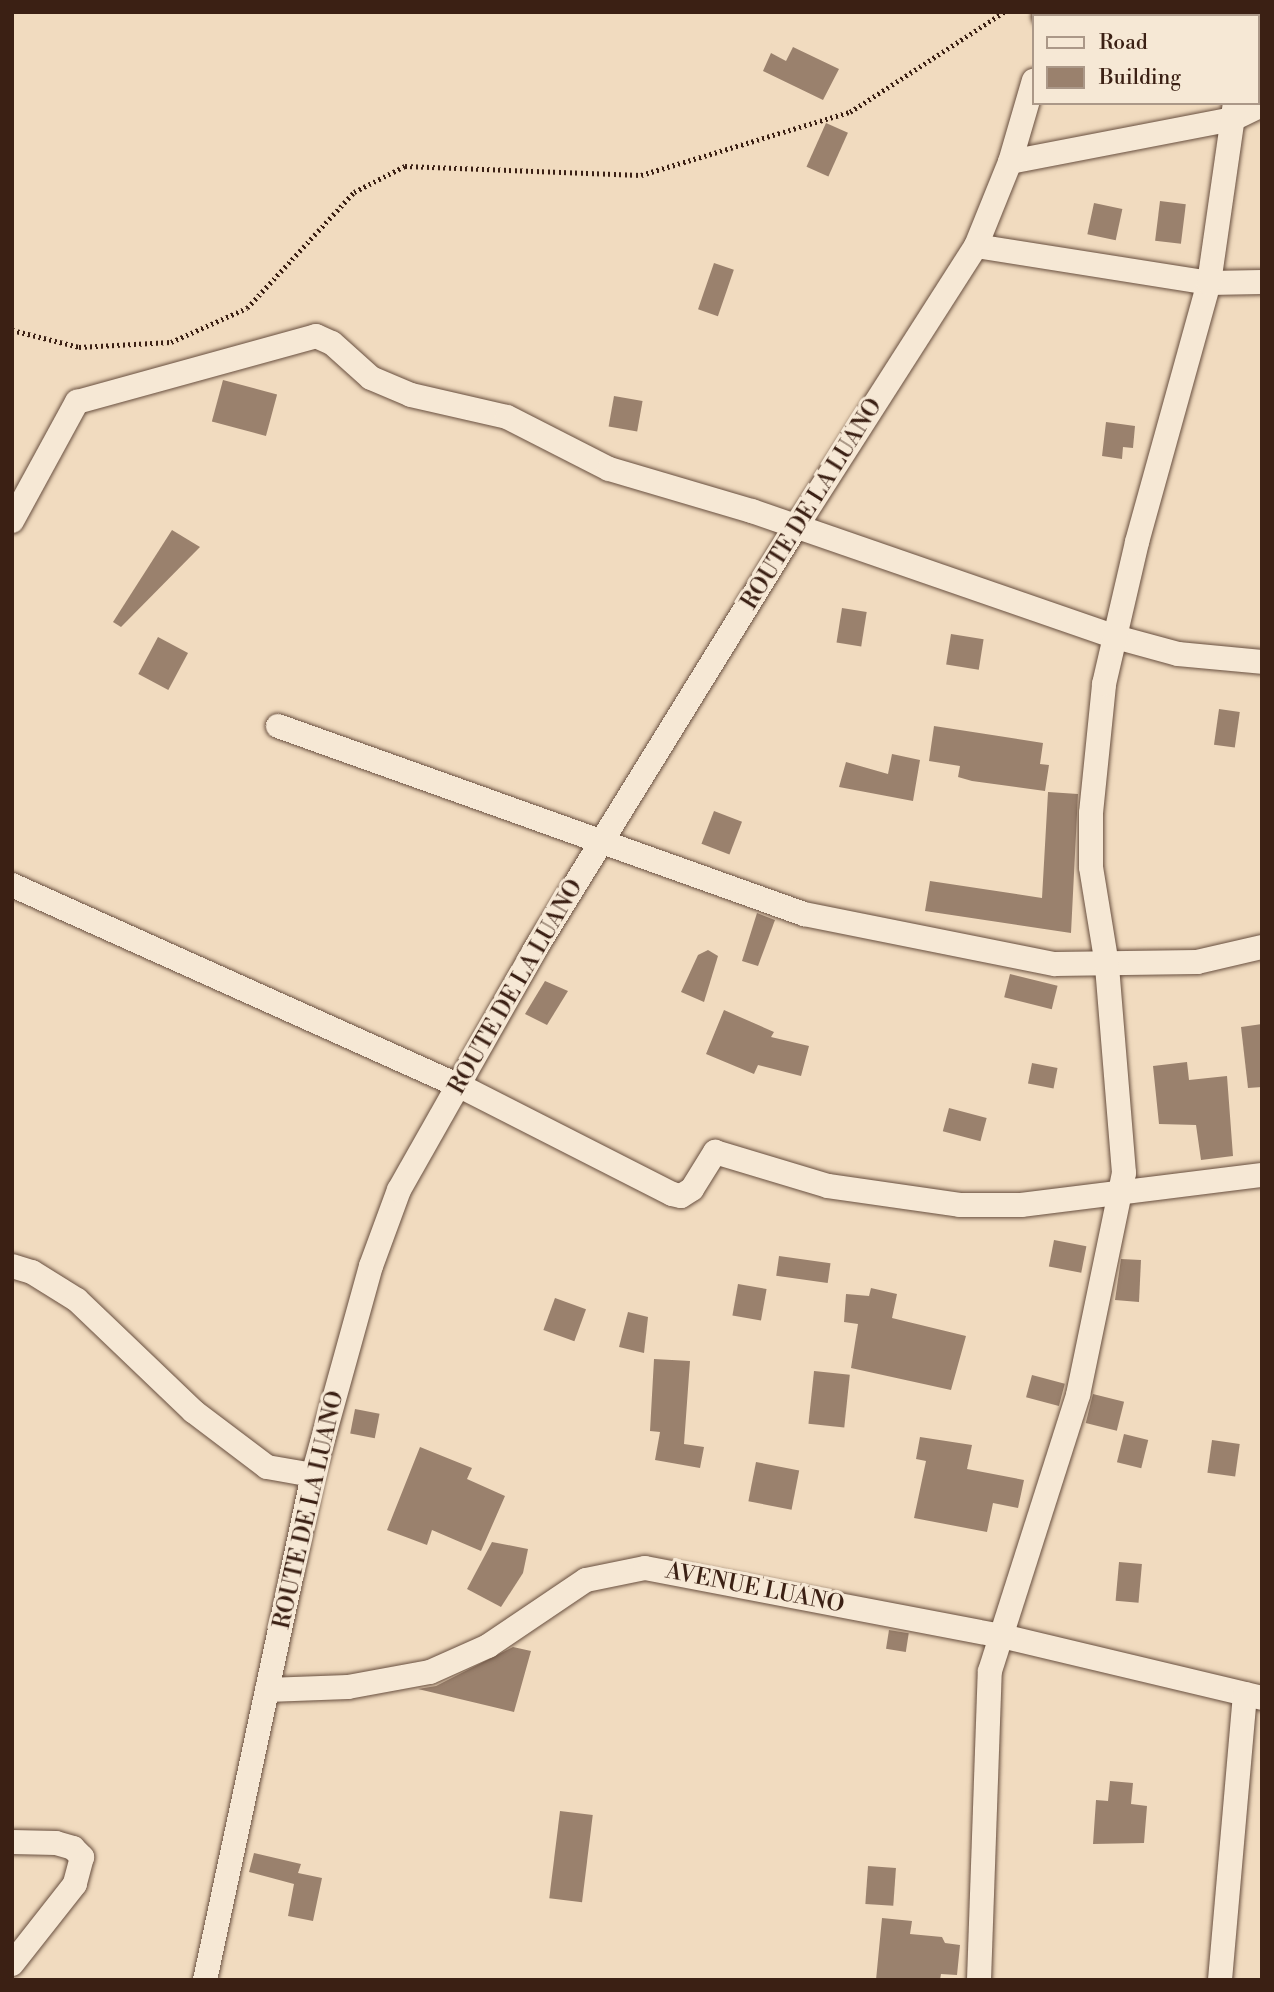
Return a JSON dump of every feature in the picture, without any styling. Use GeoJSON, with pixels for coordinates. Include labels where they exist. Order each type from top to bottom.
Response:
{"type":"FeatureCollection","features":[{"type":"Feature","properties":{"kind":"street","name":"ROUTE DE LA LUANO"},"geometry":{"type":"LineString","coordinates":[[205,1980],[313,1475],[385,1226],[400,1190],[603,840],[794,529],[976,246],[1010,162],[1032,87]]}},
{"type":"Feature","properties":{"kind":"street"},"geometry":{"type":"LineString","coordinates":[[1010,162],[1262,105]]}},
{"type":"Feature","properties":{"kind":"street"},"geometry":{"type":"LineString","coordinates":[[979,1980],[988,1690],[1002,1636],[1078,1395],[1121,1194],[1124,1149],[1107,965],[1091,867],[1091,813],[1112,636],[1209,283],[1234,111]]}},
{"type":"Feature","properties":{"kind":"street"},"geometry":{"type":"LineString","coordinates":[[976,246],[1209,283],[1262,282]]}},
{"type":"Feature","properties":{"kind":"street"},"geometry":{"type":"LineString","coordinates":[[12,521],[77,402],[316,337],[332,343],[371,378],[411,395],[507,417],[609,469],[732,505],[794,529],[1112,636],[1178,654],[1262,662]]}},
{"type":"Feature","properties":{"kind":"street"},"geometry":{"type":"LineString","coordinates":[[278,726],[603,840],[687,875],[804,914],[954,947],[1055,964],[1197,962],[1262,947]]}},
{"type":"Feature","properties":{"kind":"street"},"geometry":{"type":"LineString","coordinates":[[12,886],[460,1086],[681,1196],[692,1189],[710,1155],[719,1152],[828,1185],[960,1205],[1021,1205],[1262,1175]]}},
{"type":"Feature","properties":{"kind":"street"},"geometry":{"type":"LineString","coordinates":[[12,1266],[32,1272],[77,1300],[193,1411],[267,1467],[313,1475]]}},
{"type":"Feature","properties":{"kind":"street","name":"AVENUE LUANO"},"geometry":{"type":"LineString","coordinates":[[267,1690],[348,1687],[430,1672],[488,1646],[586,1580],[645,1568],[1002,1636],[1253,1696]]}},
{"type":"Feature","properties":{"kind":"street"},"geometry":{"type":"LineString","coordinates":[[1220,1980],[1253,1696]]}},
{"type":"Feature","properties":{"kind":"street"},"geometry":{"type":"LineString","coordinates":[[12,1842],[56,1843],[73,1847],[82,1857],[75,1884],[12,1965]]}},
{"type":"Feature","properties":{"kind":"path"},"geometry":{"type":"LineString","coordinates":[[12,330],[79,347],[171,342],[247,309],[354,192],[405,166],[641,175],[850,112],[1004,12]]}},
{"type":"Feature","properties":{"kind":"building"},"geometry":{"type":"Polygon","coordinates":[[[793,47],[839,69],[823,100],[763,71],[771,53],[786,61],[793,47]]]}},
{"type":"Feature","properties":{"kind":"building"},"geometry":{"type":"Polygon","coordinates":[[[826,123],[848,133],[828,177],[806,167],[826,123]]]}},
{"type":"Feature","properties":{"kind":"building"},"geometry":{"type":"Polygon","coordinates":[[[1160,201],[1186,204],[1181,244],[1155,241],[1160,201]]]}},
{"type":"Feature","properties":{"kind":"building"},"geometry":{"type":"Polygon","coordinates":[[[1094,203],[1122,209],[1116,240],[1087,234],[1094,203]]]}},
{"type":"Feature","properties":{"kind":"building"},"geometry":{"type":"Polygon","coordinates":[[[714,263],[734,270],[718,316],[698,309],[714,263]]]}},
{"type":"Feature","properties":{"kind":"building"},"geometry":{"type":"Polygon","coordinates":[[[223,380],[277,394],[266,436],[212,422],[223,380]]]}},
{"type":"Feature","properties":{"kind":"building"},"geometry":{"type":"Polygon","coordinates":[[[614,396],[643,401],[637,432],[609,427],[614,396]]]}},
{"type":"Feature","properties":{"kind":"building"},"geometry":{"type":"Polygon","coordinates":[[[1106,422],[1135,426],[1133,448],[1123,447],[1122,459],[1102,456],[1106,422]]]}},
{"type":"Feature","properties":{"kind":"building"},"geometry":{"type":"Polygon","coordinates":[[[172,530],[200,547],[121,627],[113,622],[172,530]]]}},
{"type":"Feature","properties":{"kind":"building"},"geometry":{"type":"Polygon","coordinates":[[[842,608],[867,612],[861,646],[837,643],[842,608]]]}},
{"type":"Feature","properties":{"kind":"building"},"geometry":{"type":"Polygon","coordinates":[[[951,634],[984,639],[979,670],[946,665],[951,634]]]}},
{"type":"Feature","properties":{"kind":"building"},"geometry":{"type":"Polygon","coordinates":[[[158,637],[188,653],[168,690],[138,674],[158,637]]]}},
{"type":"Feature","properties":{"kind":"building"},"geometry":{"type":"Polygon","coordinates":[[[1219,709],[1240,712],[1235,748],[1214,745],[1219,709]]]}},
{"type":"Feature","properties":{"kind":"building"},"geometry":{"type":"Polygon","coordinates":[[[934,726],[1043,743],[1040,764],[1049,765],[1045,791],[972,781],[958,777],[960,766],[929,761],[934,726]]]}},
{"type":"Feature","properties":{"kind":"building"},"geometry":{"type":"Polygon","coordinates":[[[892,754],[920,760],[913,801],[839,787],[846,762],[888,774],[892,754]]]}},
{"type":"Feature","properties":{"kind":"building"},"geometry":{"type":"Polygon","coordinates":[[[1048,792],[1078,794],[1071,933],[925,911],[930,881],[1042,898],[1048,792]]]}},
{"type":"Feature","properties":{"kind":"building"},"geometry":{"type":"Polygon","coordinates":[[[714,811],[742,822],[729,854],[701,844],[714,811]]]}},
{"type":"Feature","properties":{"kind":"building"},"geometry":{"type":"Polygon","coordinates":[[[757,913],[775,920],[758,966],[742,961],[757,913]]]}},
{"type":"Feature","properties":{"kind":"building"},"geometry":{"type":"Polygon","coordinates":[[[708,950],[718,956],[704,1002],[681,992],[698,955],[708,950]]]}},
{"type":"Feature","properties":{"kind":"building"},"geometry":{"type":"Polygon","coordinates":[[[1010,974],[1058,986],[1052,1009],[1004,997],[1010,974]]]}},
{"type":"Feature","properties":{"kind":"building"},"geometry":{"type":"Polygon","coordinates":[[[545,981],[568,991],[547,1025],[525,1014],[545,981]]]}},
{"type":"Feature","properties":{"kind":"building"},"geometry":{"type":"Polygon","coordinates":[[[724,1010],[774,1032],[771,1037],[809,1046],[801,1076],[758,1065],[754,1074],[706,1054],[724,1010]]]}},
{"type":"Feature","properties":{"kind":"building"},"geometry":{"type":"Polygon","coordinates":[[[1262,1024],[1262,1087],[1248,1088],[1241,1027],[1262,1024]]]}},
{"type":"Feature","properties":{"kind":"building"},"geometry":{"type":"Polygon","coordinates":[[[1187,1062],[1189,1080],[1227,1076],[1233,1156],[1201,1160],[1196,1125],[1159,1124],[1153,1066],[1187,1062]]]}},
{"type":"Feature","properties":{"kind":"building"},"geometry":{"type":"Polygon","coordinates":[[[1032,1063],[1058,1068],[1054,1089],[1028,1084],[1032,1063]]]}},
{"type":"Feature","properties":{"kind":"building"},"geometry":{"type":"Polygon","coordinates":[[[949,1108],[987,1118],[980,1141],[943,1131],[949,1108]]]}},
{"type":"Feature","properties":{"kind":"building"},"geometry":{"type":"Polygon","coordinates":[[[1054,1240],[1086,1246],[1081,1273],[1049,1267],[1054,1240]]]}},
{"type":"Feature","properties":{"kind":"building"},"geometry":{"type":"Polygon","coordinates":[[[779,1256],[830,1263],[828,1283],[776,1276],[779,1256]]]}},
{"type":"Feature","properties":{"kind":"building"},"geometry":{"type":"Polygon","coordinates":[[[1121,1259],[1141,1260],[1139,1302],[1115,1300],[1121,1259]]]}},
{"type":"Feature","properties":{"kind":"building"},"geometry":{"type":"Polygon","coordinates":[[[738,1284],[767,1289],[761,1321],[732,1316],[738,1284]]]}},
{"type":"Feature","properties":{"kind":"building"},"geometry":{"type":"Polygon","coordinates":[[[871,1288],[897,1294],[892,1318],[966,1336],[951,1390],[851,1368],[858,1324],[844,1322],[846,1294],[869,1296],[871,1288]]]}},
{"type":"Feature","properties":{"kind":"building"},"geometry":{"type":"Polygon","coordinates":[[[555,1298],[586,1309],[574,1341],[543,1330],[555,1298]]]}},
{"type":"Feature","properties":{"kind":"building"},"geometry":{"type":"Polygon","coordinates":[[[628,1312],[648,1317],[644,1353],[619,1347],[628,1312]]]}},
{"type":"Feature","properties":{"kind":"building"},"geometry":{"type":"Polygon","coordinates":[[[654,1359],[690,1361],[684,1444],[704,1447],[700,1468],[655,1460],[660,1432],[650,1431],[654,1359]]]}},
{"type":"Feature","properties":{"kind":"building"},"geometry":{"type":"Polygon","coordinates":[[[814,1371],[850,1375],[844,1427],[808,1424],[814,1371]]]}},
{"type":"Feature","properties":{"kind":"building"},"geometry":{"type":"Polygon","coordinates":[[[1032,1375],[1065,1384],[1059,1406],[1026,1397],[1032,1375]]]}},
{"type":"Feature","properties":{"kind":"building"},"geometry":{"type":"Polygon","coordinates":[[[1093,1394],[1124,1402],[1117,1431],[1086,1423],[1093,1394]]]}},
{"type":"Feature","properties":{"kind":"building"},"geometry":{"type":"Polygon","coordinates":[[[355,1409],[380,1414],[375,1438],[350,1434],[355,1409]]]}},
{"type":"Feature","properties":{"kind":"building"},"geometry":{"type":"Polygon","coordinates":[[[1124,1434],[1148,1440],[1141,1468],[1117,1462],[1124,1434]]]}},
{"type":"Feature","properties":{"kind":"building"},"geometry":{"type":"Polygon","coordinates":[[[920,1437],[972,1445],[967,1469],[1024,1480],[1018,1508],[993,1503],[987,1532],[914,1518],[926,1461],[916,1459],[920,1437]]]}},
{"type":"Feature","properties":{"kind":"building"},"geometry":{"type":"Polygon","coordinates":[[[1212,1440],[1240,1444],[1235,1477],[1207,1473],[1212,1440]]]}},
{"type":"Feature","properties":{"kind":"building"},"geometry":{"type":"Polygon","coordinates":[[[420,1447],[472,1468],[467,1479],[505,1496],[481,1551],[432,1530],[427,1545],[387,1530],[420,1447]]]}},
{"type":"Feature","properties":{"kind":"building"},"geometry":{"type":"Polygon","coordinates":[[[756,1462],[799,1470],[792,1510],[748,1501],[756,1462]]]}},
{"type":"Feature","properties":{"kind":"building"},"geometry":{"type":"Polygon","coordinates":[[[492,1542],[528,1549],[523,1573],[501,1607],[467,1589],[492,1542]]]}},
{"type":"Feature","properties":{"kind":"building"},"geometry":{"type":"Polygon","coordinates":[[[1119,1562],[1142,1564],[1139,1603],[1116,1601],[1119,1562]]]}},
{"type":"Feature","properties":{"kind":"building"},"geometry":{"type":"Polygon","coordinates":[[[889,1630],[909,1633],[906,1652],[886,1649],[889,1630]]]}},
{"type":"Feature","properties":{"kind":"building"},"geometry":{"type":"Polygon","coordinates":[[[513,1647],[531,1651],[514,1712],[418,1689],[436,1686],[513,1647]]]}},
{"type":"Feature","properties":{"kind":"building"},"geometry":{"type":"Polygon","coordinates":[[[1110,1781],[1133,1783],[1131,1804],[1147,1806],[1144,1843],[1093,1844],[1096,1800],[1108,1801],[1110,1781]]]}},
{"type":"Feature","properties":{"kind":"building"},"geometry":{"type":"Polygon","coordinates":[[[560,1811],[593,1815],[582,1902],[549,1898],[560,1811]]]}},
{"type":"Feature","properties":{"kind":"building"},"geometry":{"type":"Polygon","coordinates":[[[254,1853],[301,1864],[298,1873],[322,1878],[313,1921],[288,1916],[294,1884],[249,1872],[254,1853]]]}},
{"type":"Feature","properties":{"kind":"building"},"geometry":{"type":"Polygon","coordinates":[[[868,1866],[896,1868],[893,1906],[865,1904],[868,1866]]]}},
{"type":"Feature","properties":{"kind":"building"},"geometry":{"type":"Polygon","coordinates":[[[882,1918],[912,1921],[910,1934],[942,1937],[945,1943],[960,1945],[957,1975],[941,1974],[940,1980],[876,1980],[882,1918]]]}}]}
